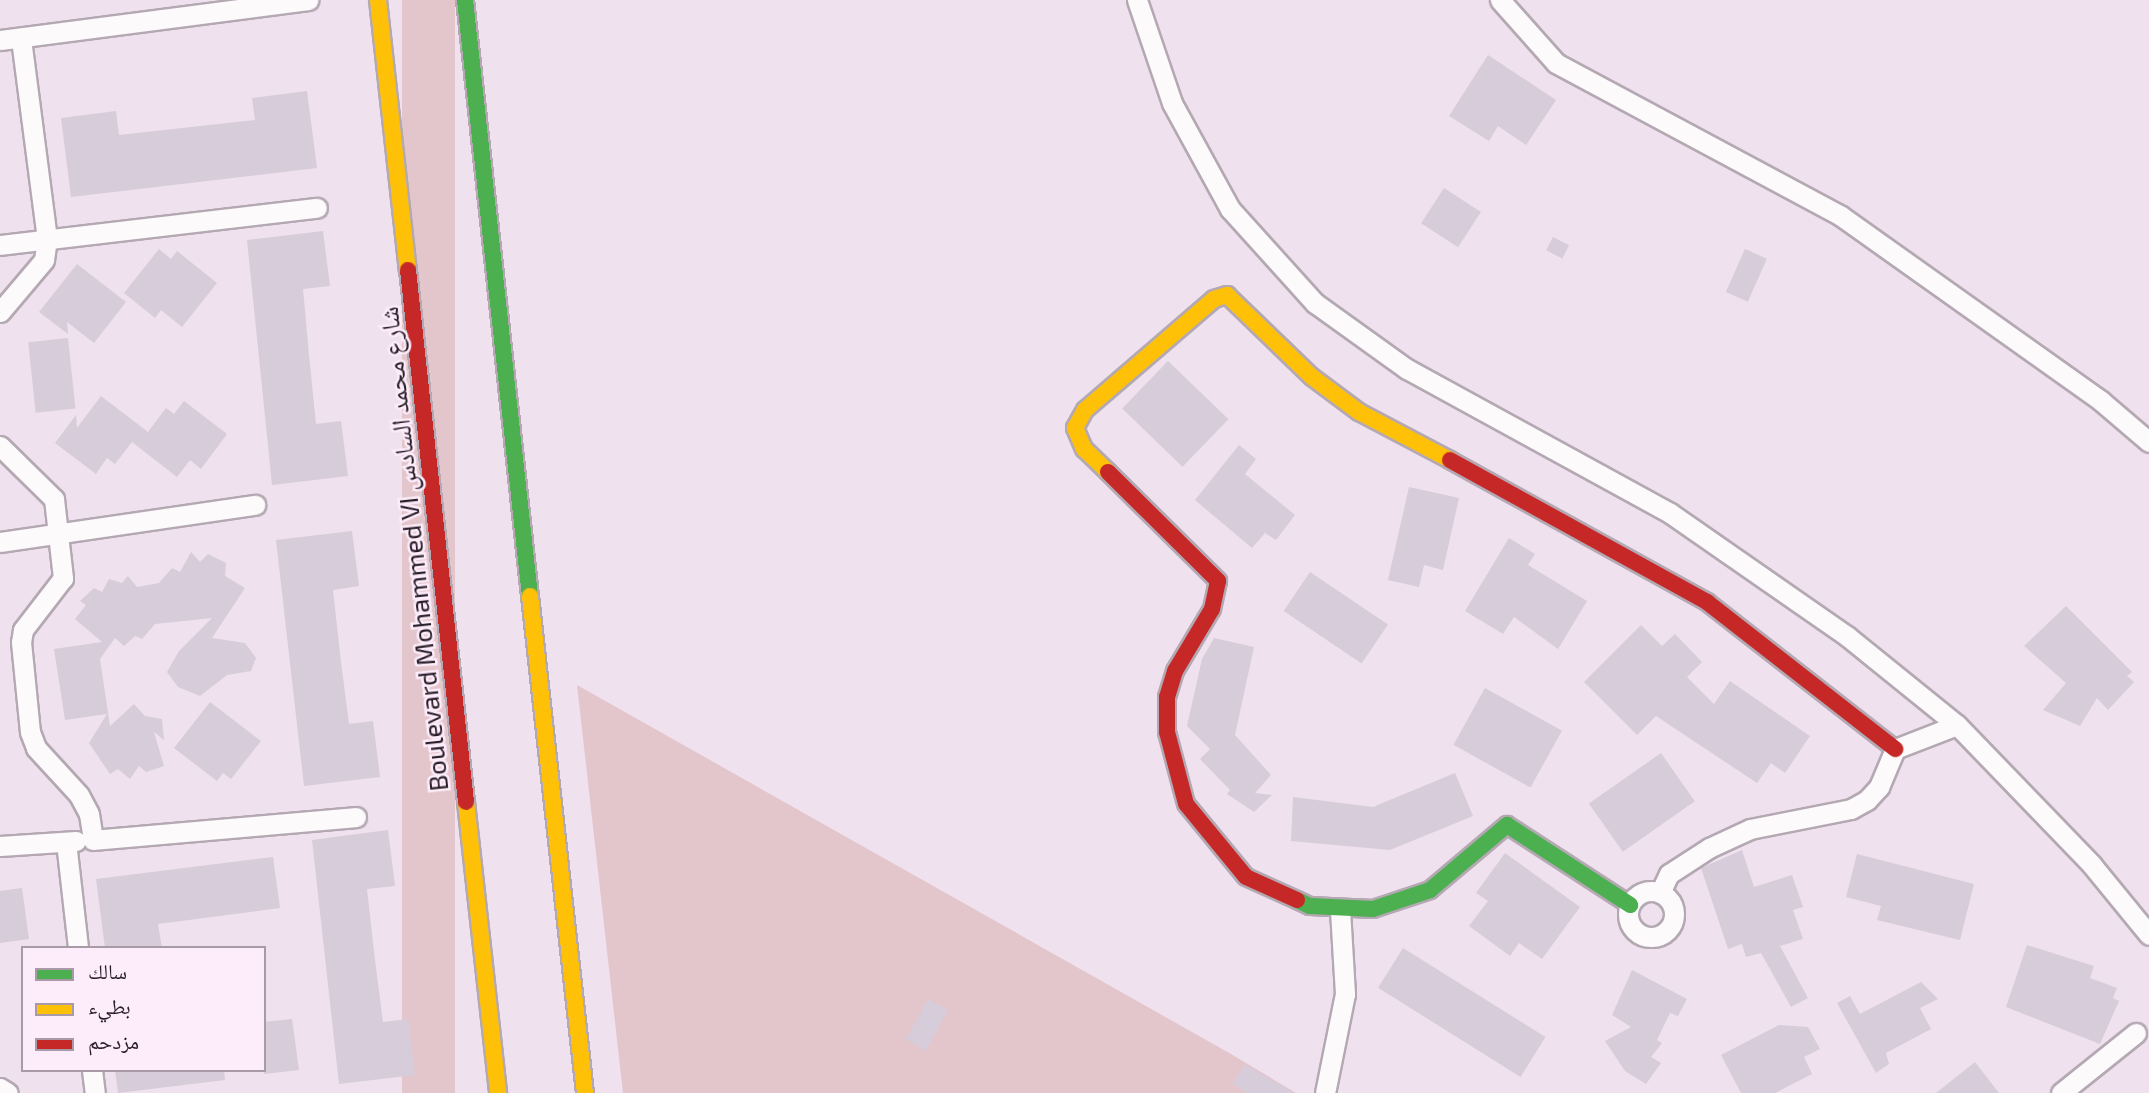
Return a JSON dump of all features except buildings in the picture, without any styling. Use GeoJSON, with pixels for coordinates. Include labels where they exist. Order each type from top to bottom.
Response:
{"type":"FeatureCollection","features":[{"type":"Feature","properties":{"kind":"main road","name":"Boulevard Mohammed VI شارع محمد السادس"},"geometry":{"type":"LineString","coordinates":[[378,0],[498,1093]]}},
{"type":"Feature","properties":{"kind":"main road"},"geometry":{"type":"LineString","coordinates":[[465,0],[585,1093]]}},
{"type":"Feature","properties":{"kind":"main road"},"geometry":{"type":"LineString","coordinates":[[1630,905],[1507,825],[1430,890],[1373,909],[1340,911],[1310,906],[1246,877],[1186,804],[1170,759],[1167,697],[1192,638],[1212,609],[1218,581],[1084,449],[1075,428],[1086,411],[1214,299],[1227,295],[1312,377],[1359,412],[1600,538],[1707,602],[1895,749]]}},
{"type":"Feature","properties":{"kind":"street"},"geometry":{"type":"LineString","coordinates":[[0,40],[308,0]]}},
{"type":"Feature","properties":{"kind":"street"},"geometry":{"type":"LineString","coordinates":[[1137,0],[1172,103],[1230,209],[1315,303],[1407,369],[1590,467],[1742,560],[1957,725],[2092,865],[2149,935]]}},
{"type":"Feature","properties":{"kind":"street"},"geometry":{"type":"LineString","coordinates":[[1500,0],[1556,63],[1841,216],[2080,386],[2149,442]]}},
{"type":"Feature","properties":{"kind":"street"},"geometry":{"type":"LineString","coordinates":[[0,313],[44,260],[47,239],[22,38]]}},
{"type":"Feature","properties":{"kind":"street"},"geometry":{"type":"LineString","coordinates":[[0,245],[317,208]]}},
{"type":"Feature","properties":{"kind":"street"},"geometry":{"type":"LineString","coordinates":[[0,446],[50,491],[61,536],[63,578],[23,630],[30,732],[36,748],[84,804],[93,840]]}},
{"type":"Feature","properties":{"kind":"street"},"geometry":{"type":"LineString","coordinates":[[0,542],[61,536],[255,505]]}},
{"type":"Feature","properties":{"kind":"street"},"geometry":{"type":"LineString","coordinates":[[1660,893],[1669,874],[1709,848],[1750,830],[1851,809],[1867,800],[1879,787],[1895,749],[1957,725]]}},
{"type":"Feature","properties":{"kind":"street"},"geometry":{"type":"LineString","coordinates":[[0,846],[356,817]]}},
{"type":"Feature","properties":{"kind":"street"},"geometry":{"type":"LineString","coordinates":[[66,842],[78,946]]}},
{"type":"Feature","properties":{"kind":"street"},"geometry":{"type":"LineString","coordinates":[[1648,891],[1660,893],[1670,900],[1673,924],[1654,938],[1632,928],[1630,905],[1648,891]]}},
{"type":"Feature","properties":{"kind":"street"},"geometry":{"type":"LineString","coordinates":[[1325,1093],[1345,994],[1340,911]]}},
{"type":"Feature","properties":{"kind":"street"},"geometry":{"type":"LineString","coordinates":[[2062,1093],[2136,1033]]}},
{"type":"Feature","properties":{"kind":"street"},"geometry":{"type":"LineString","coordinates":[[92,1072],[95,1093]]}},
{"type":"Feature","properties":{"kind":"street"},"geometry":{"type":"LineString","coordinates":[[0,1088],[8,1093]]}},
{"type":"Feature","properties":{"kind":"shaded area"},"geometry":{"type":"Polygon","coordinates":[[[402,0],[455,0],[455,1093],[402,1093],[402,0]]]}},
{"type":"Feature","properties":{"kind":"shaded area"},"geometry":{"type":"Polygon","coordinates":[[[577,685],[1231,1054],[1296,1093],[623,1093],[577,685]]]}},
{"type":"Feature","properties":{"kind":"traffic: fast"},"geometry":{"type":"LineString","coordinates":[[465,0],[530,596]]}},
{"type":"Feature","properties":{"kind":"traffic: fast"},"geometry":{"type":"LineString","coordinates":[[1297,900],[1310,906],[1373,909],[1430,890],[1507,825],[1630,905]]}},
{"type":"Feature","properties":{"kind":"traffic: slow"},"geometry":{"type":"LineString","coordinates":[[378,0],[408,270]]}},
{"type":"Feature","properties":{"kind":"traffic: slow"},"geometry":{"type":"LineString","coordinates":[[1108,472],[1084,449],[1075,428],[1085,410],[1214,299],[1227,295],[1312,377],[1359,412],[1450,460]]}},
{"type":"Feature","properties":{"kind":"traffic: slow"},"geometry":{"type":"LineString","coordinates":[[530,596],[585,1093]]}},
{"type":"Feature","properties":{"kind":"traffic: slow"},"geometry":{"type":"LineString","coordinates":[[466,802],[498,1093]]}},
{"type":"Feature","properties":{"kind":"traffic: jam"},"geometry":{"type":"LineString","coordinates":[[408,270],[466,802]]}},
{"type":"Feature","properties":{"kind":"traffic: jam"},"geometry":{"type":"LineString","coordinates":[[1450,460],[1707,602],[1895,749]]}},
{"type":"Feature","properties":{"kind":"traffic: jam"},"geometry":{"type":"LineString","coordinates":[[1108,472],[1218,581],[1212,609],[1175,671],[1167,697],[1167,732],[1186,804],[1246,877],[1297,900]]}}]}
